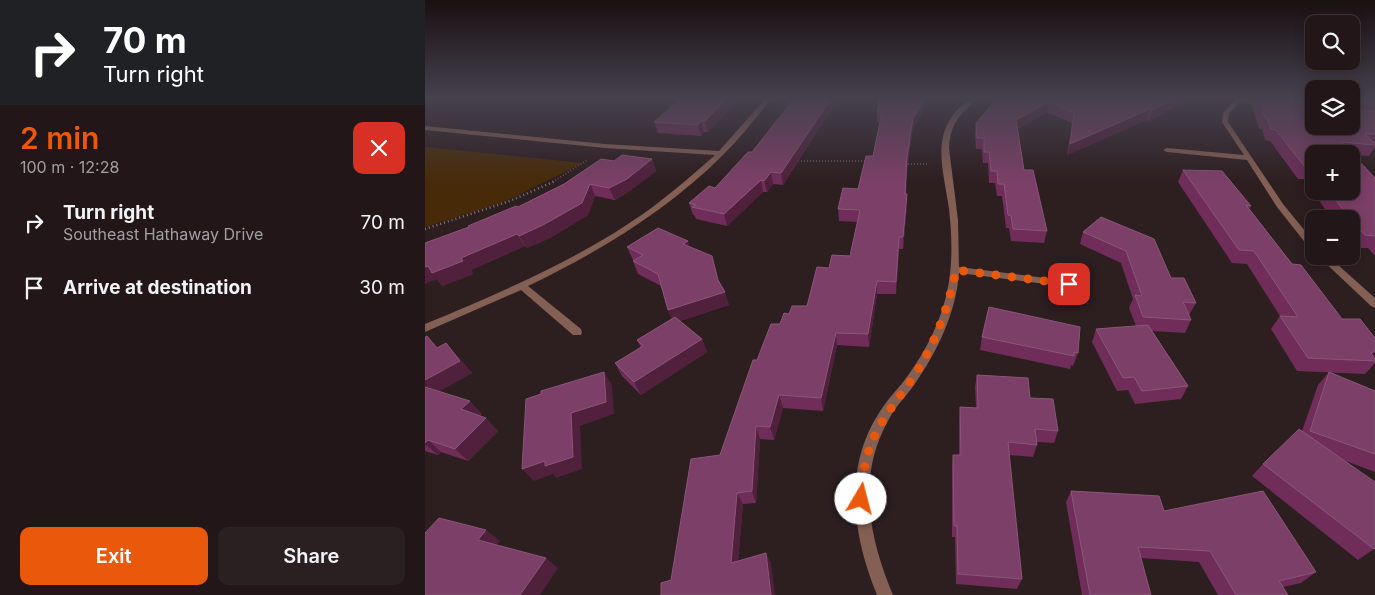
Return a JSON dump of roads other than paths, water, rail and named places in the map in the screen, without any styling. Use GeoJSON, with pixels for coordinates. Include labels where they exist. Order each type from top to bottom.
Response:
{"type":"FeatureCollection","features":[{"type":"Feature","properties":{"kind":"street"},"geometry":{"type":"LineString","coordinates":[[425,328],[522,286],[617,233],[693,178],[721,153],[744,127]]}},
{"type":"Feature","properties":{"kind":"street"},"geometry":{"type":"LineString","coordinates":[[885,595],[873,569],[863,532],[861,499],[867,454],[884,416],[913,378],[933,342],[949,304],[956,270],[954,220],[945,141],[949,127]]}},
{"type":"Feature","properties":{"kind":"street"},"geometry":{"type":"LineString","coordinates":[[1228,127],[1280,205],[1305,237]]}},
{"type":"Feature","properties":{"kind":"street"},"geometry":{"type":"LineString","coordinates":[[425,128],[605,146],[721,153]]}},
{"type":"Feature","properties":{"kind":"street"},"geometry":{"type":"LineString","coordinates":[[1167,150],[1248,158]]}},
{"type":"Feature","properties":{"kind":"street"},"geometry":{"type":"LineString","coordinates":[[1332,265],[1375,304]]}},
{"type":"Feature","properties":{"kind":"street"},"geometry":{"type":"LineString","coordinates":[[956,270],[1069,284]]}},
{"type":"Feature","properties":{"kind":"street"},"geometry":{"type":"LineString","coordinates":[[522,286],[577,332]]}}]}
